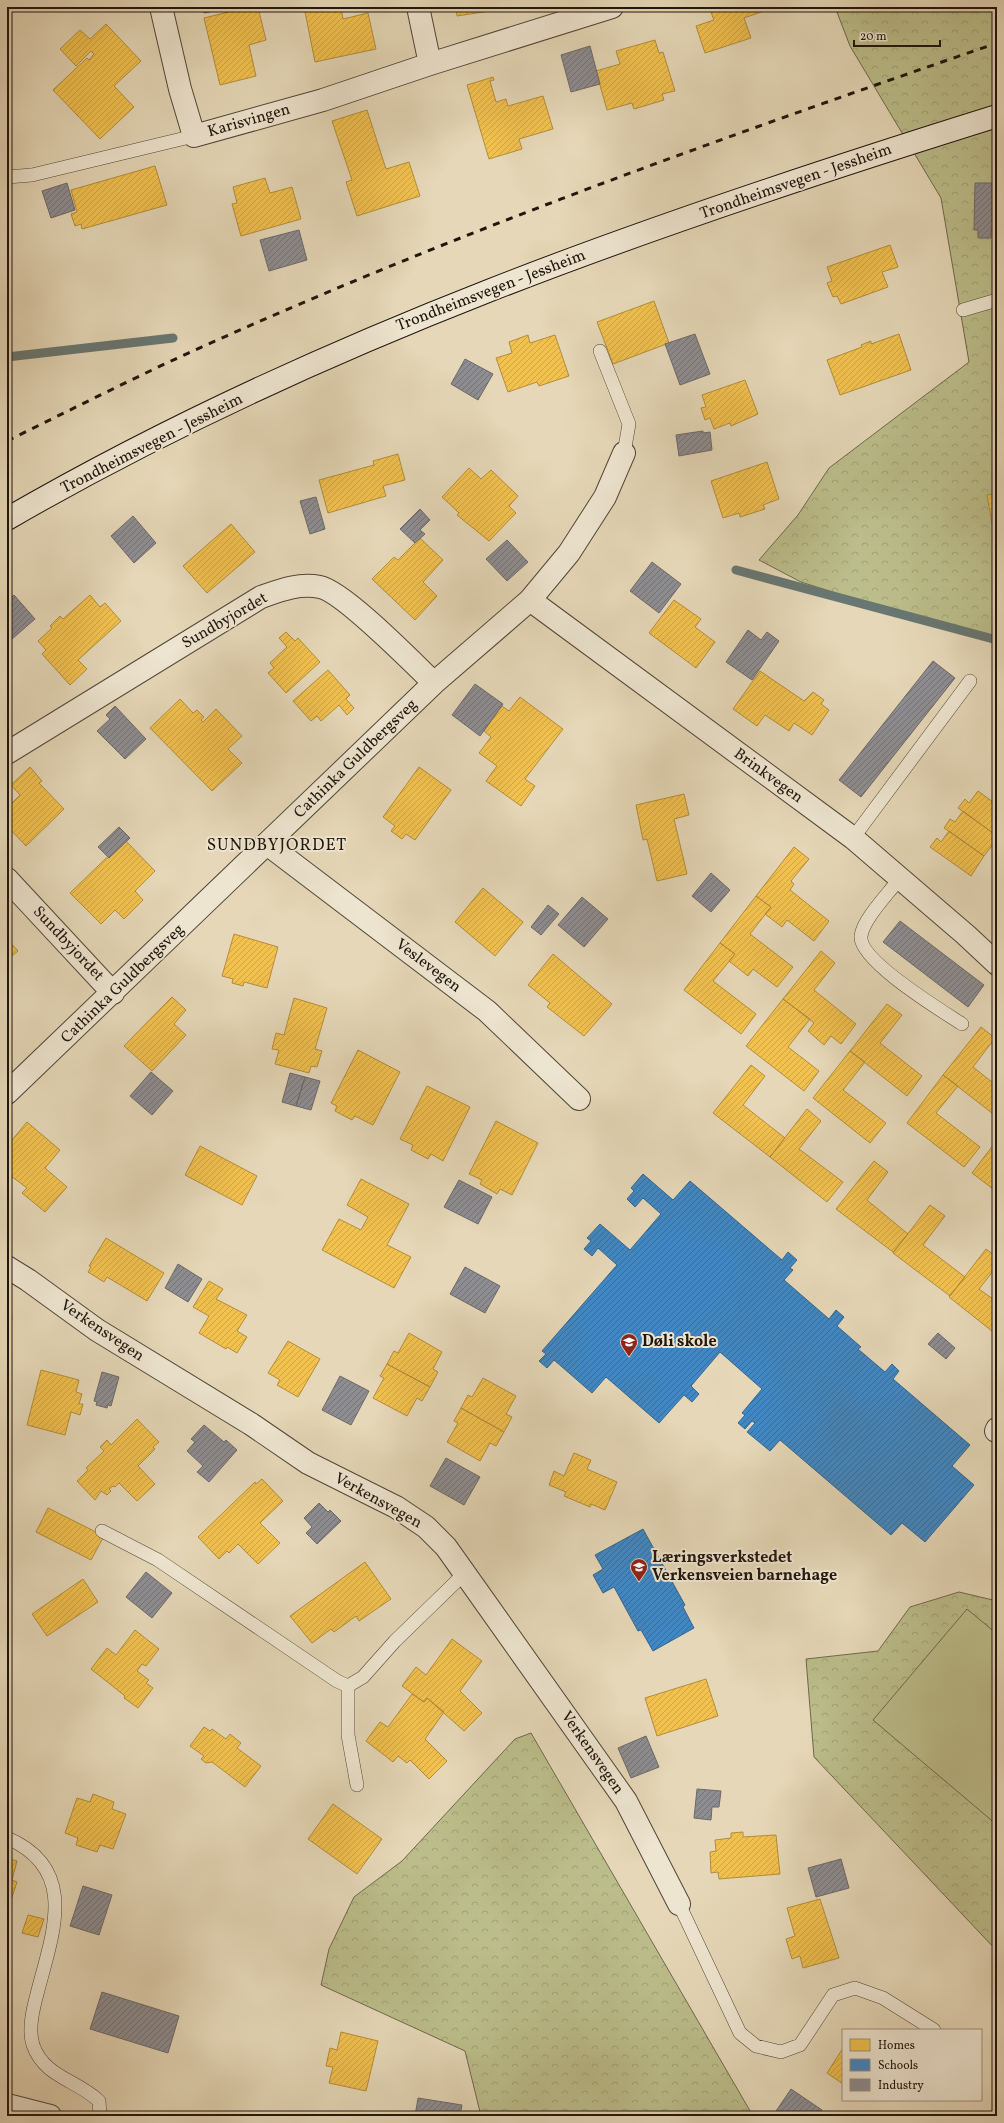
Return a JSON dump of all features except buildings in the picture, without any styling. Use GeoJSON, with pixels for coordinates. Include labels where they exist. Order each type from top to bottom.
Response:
{"type":"FeatureCollection","features":[{"type":"Feature","properties":{"kind":"street","name":"Karisvingen"},"geometry":{"type":"LineString","coordinates":[[162,7],[180,89],[194,136],[323,100],[430,64],[612,7]]}},
{"type":"Feature","properties":{"kind":"street"},"geometry":{"type":"LineString","coordinates":[[418,7],[430,64]]}},
{"type":"Feature","properties":{"kind":"street","name":"Trondheimsvegen - Jessheim"},"geometry":{"type":"LineString","coordinates":[[7,519],[175,428],[400,326],[625,240],[874,155],[997,116]]}},
{"type":"Feature","properties":{"kind":"street","name":"Cathinka Guldbergsveg"},"geometry":{"type":"LineString","coordinates":[[7,1093],[113,993],[434,683],[530,600],[569,554],[605,497],[624,453]]}},
{"type":"Feature","properties":{"kind":"street","name":"Sundbyjordet"},"geometry":{"type":"LineString","coordinates":[[7,752],[262,597],[294,586],[322,587],[344,600],[434,683]]}},
{"type":"Feature","properties":{"kind":"street","name":"Brinkvegen"},"geometry":{"type":"LineString","coordinates":[[530,600],[853,838],[966,935],[997,964]]}},
{"type":"Feature","properties":{"kind":"street","name":"Veslevegen"},"geometry":{"type":"LineString","coordinates":[[267,844],[487,1011],[579,1099]]}},
{"type":"Feature","properties":{"kind":"street","name":"Sundbyjordet"},"geometry":{"type":"LineString","coordinates":[[7,879],[113,993]]}},
{"type":"Feature","properties":{"kind":"street","name":"Verkensvegen"},"geometry":{"type":"LineString","coordinates":[[7,1267],[28,1280],[97,1330],[251,1424],[308,1463],[396,1507],[426,1527],[446,1547],[626,1801],[680,1904]]}},
{"type":"Feature","properties":{"kind":"street"},"geometry":{"type":"LineString","coordinates":[[18,2110],[50,2116]]}},
{"type":"Feature","properties":{"kind":"lane"},"geometry":{"type":"LineString","coordinates":[[7,177],[47,171],[194,136]]}},
{"type":"Feature","properties":{"kind":"lane"},"geometry":{"type":"LineString","coordinates":[[963,310],[997,300]]}},
{"type":"Feature","properties":{"kind":"lane"},"geometry":{"type":"LineString","coordinates":[[600,351],[629,424],[624,453]]}},
{"type":"Feature","properties":{"kind":"lane"},"geometry":{"type":"LineString","coordinates":[[853,838],[970,681]]}},
{"type":"Feature","properties":{"kind":"lane"},"geometry":{"type":"LineString","coordinates":[[900,878],[866,922],[861,937],[864,949],[895,979],[962,1024]]}},
{"type":"Feature","properties":{"kind":"lane"},"geometry":{"type":"LineString","coordinates":[[102,1531],[158,1560],[337,1681],[348,1686]]}},
{"type":"Feature","properties":{"kind":"lane"},"geometry":{"type":"LineString","coordinates":[[348,1686],[363,1677],[395,1641],[464,1574]]}},
{"type":"Feature","properties":{"kind":"lane"},"geometry":{"type":"LineString","coordinates":[[348,1686],[348,1735],[357,1785]]}},
{"type":"Feature","properties":{"kind":"lane"},"geometry":{"type":"LineString","coordinates":[[7,1838],[30,1851],[42,1863],[52,1879],[56,1893],[54,1924],[32,2017],[32,2044],[38,2056],[58,2077],[83,2089],[99,2101],[100,2116]]}},
{"type":"Feature","properties":{"kind":"lane"},"geometry":{"type":"LineString","coordinates":[[680,1904],[740,2033],[756,2046],[781,2052],[800,2045],[833,1995],[855,1988],[883,1998],[932,2029]]}},
{"type":"Feature","properties":{"kind":"green space"},"geometry":{"type":"Polygon","coordinates":[[[835,7],[997,7],[997,644],[801,582],[759,560],[798,515],[829,468],[969,362],[941,198],[850,46],[835,7]]]}},
{"type":"Feature","properties":{"kind":"green space"},"geometry":{"type":"Polygon","coordinates":[[[959,1592],[997,1601],[997,1951],[814,1757],[806,1659],[878,1651],[910,1607],[959,1592]]]}},
{"type":"Feature","properties":{"kind":"green space"},"geometry":{"type":"Polygon","coordinates":[[[967,1609],[997,1634],[997,1825],[873,1720],[967,1609]]]}},
{"type":"Feature","properties":{"kind":"green space"},"geometry":{"type":"Polygon","coordinates":[[[531,1733],[753,2116],[481,2116],[465,2051],[321,1985],[329,1949],[354,1897],[402,1861],[515,1739],[531,1733]]]}},
{"type":"Feature","properties":{"kind":"waterway"},"geometry":{"type":"LineString","coordinates":[[7,357],[173,338]]}},
{"type":"Feature","properties":{"kind":"waterway"},"geometry":{"type":"LineString","coordinates":[[736,570],[997,640]]}},
{"type":"Feature","properties":{"kind":"railway"},"geometry":{"type":"LineString","coordinates":[[7,441],[171,361],[374,273],[684,153],[997,43]]}},
{"type":"Feature","properties":{"kind":"place","name":"Døli skole"},"geometry":{"type":"Point","coordinates":[629,1357]}},
{"type":"Feature","properties":{"kind":"place","name":"Læringsverkstedet Verkensveien barnehage"},"geometry":{"type":"Point","coordinates":[639,1582]}},
{"type":"Feature","properties":{"kind":"district","name":"SUNDBYJORDET"},"geometry":{"type":"Point","coordinates":[277,845]}}]}
